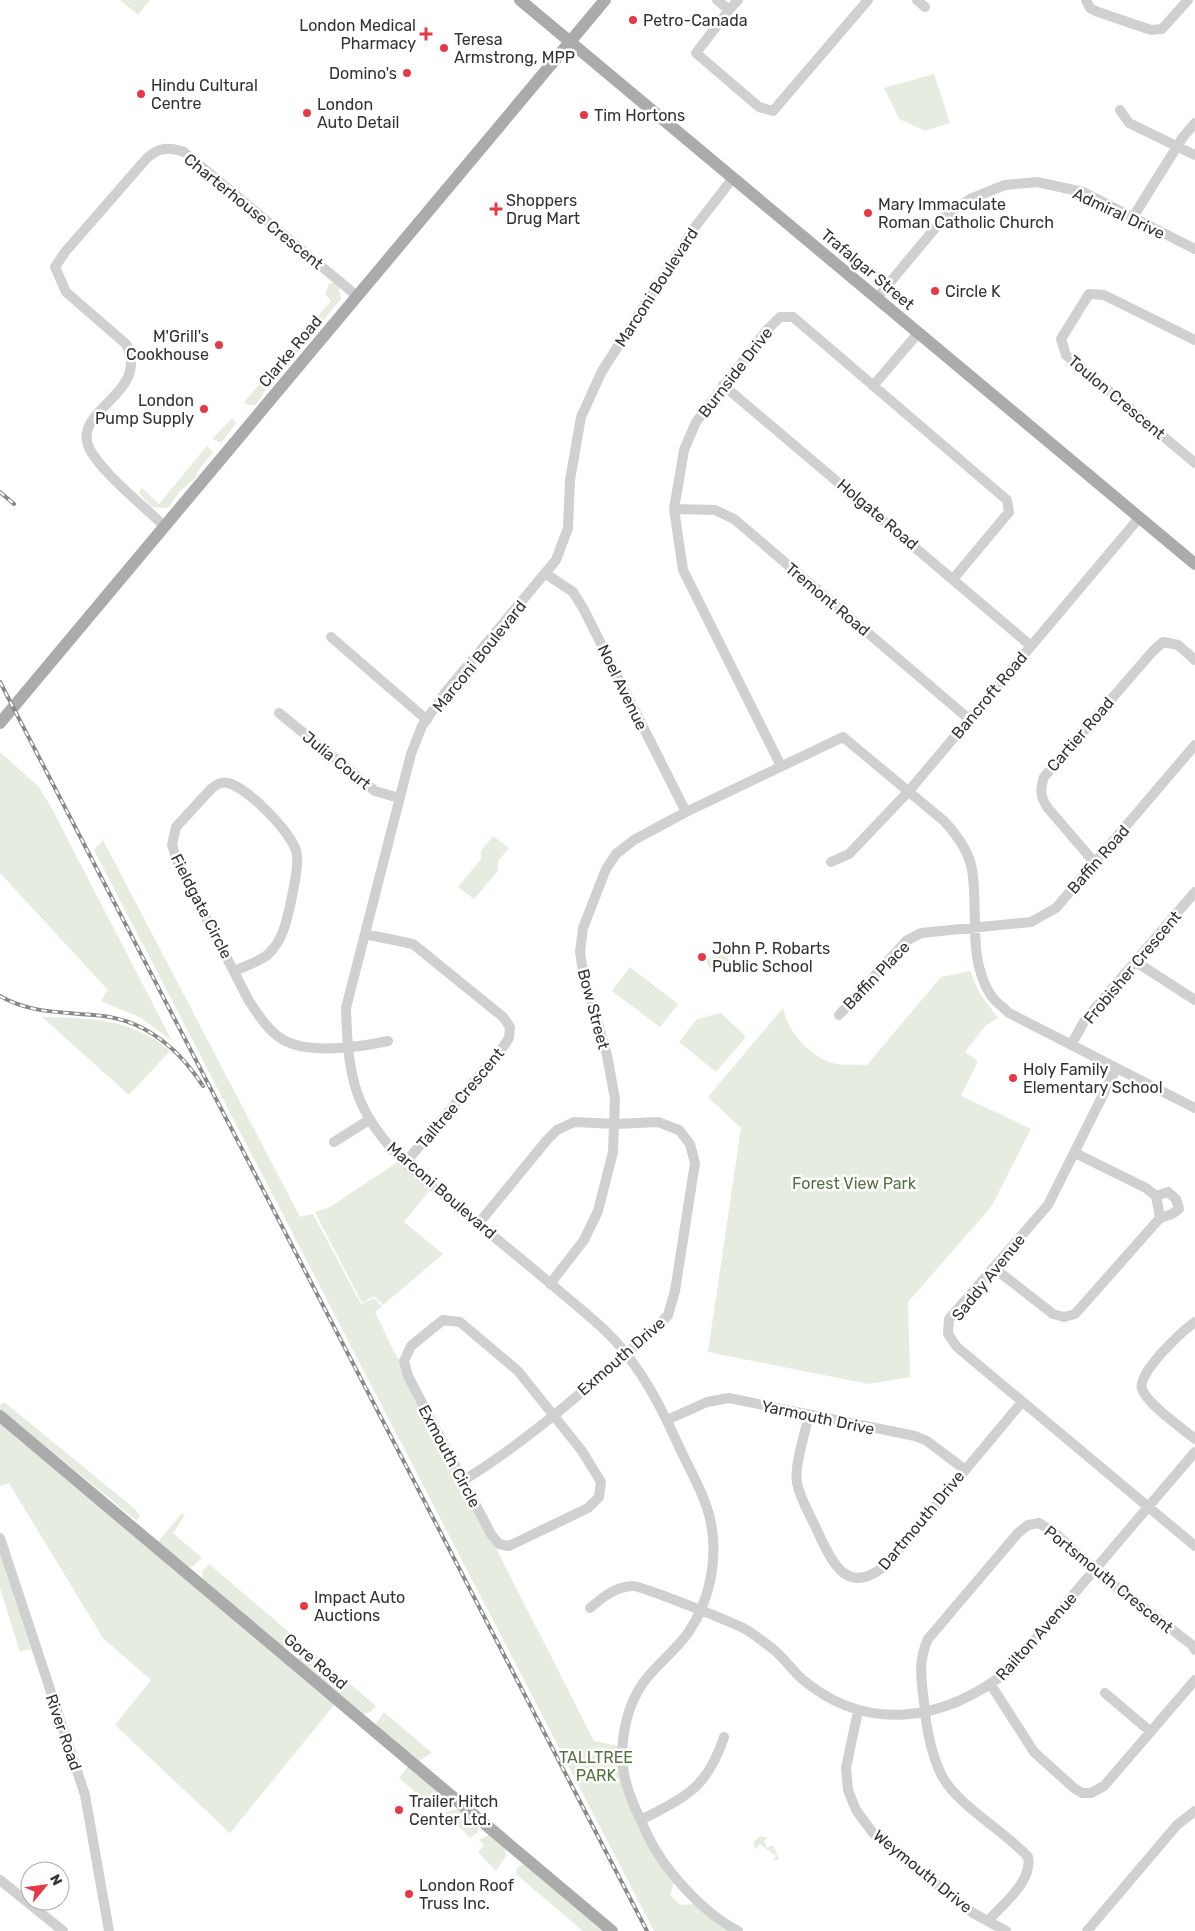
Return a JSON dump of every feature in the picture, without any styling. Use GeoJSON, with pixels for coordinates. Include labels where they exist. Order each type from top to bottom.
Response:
{"type":"FeatureCollection","features":[{"type":"Feature","properties":{"kind":"main road","name":"Trafalgar Street"},"geometry":{"type":"LineString","coordinates":[[520,0],[1195,564]]}},
{"type":"Feature","properties":{"kind":"main road","name":"Clarke Road"},"geometry":{"type":"LineString","coordinates":[[0,723],[605,0]]}},
{"type":"Feature","properties":{"kind":"main road","name":"Gore Road"},"geometry":{"type":"LineString","coordinates":[[0,1416],[612,1931]]}},
{"type":"Feature","properties":{"kind":"street"},"geometry":{"type":"LineString","coordinates":[[717,0],[729,10]]}},
{"type":"Feature","properties":{"kind":"street"},"geometry":{"type":"LineString","coordinates":[[738,0],[696,53],[759,107],[773,111],[868,0]]}},
{"type":"Feature","properties":{"kind":"street"},"geometry":{"type":"LineString","coordinates":[[1086,0],[1090,8],[1098,12],[1151,30],[1162,29],[1188,0]]}},
{"type":"Feature","properties":{"kind":"street"},"geometry":{"type":"LineString","coordinates":[[1120,110],[1129,123],[1195,155]]}},
{"type":"Feature","properties":{"kind":"street"},"geometry":{"type":"LineString","coordinates":[[1133,217],[1195,123]]}},
{"type":"Feature","properties":{"kind":"street","name":"Charterhouse Crescent"},"geometry":{"type":"LineString","coordinates":[[164,526],[96,460],[87,444],[88,426],[132,374],[132,356],[126,344],[66,292],[55,267],[65,252],[154,151],[173,148],[184,152],[357,296]]}},
{"type":"Feature","properties":{"kind":"street","name":"Marconi Boulevard"},"geometry":{"type":"LineString","coordinates":[[733,178],[695,227],[602,371],[581,417],[570,480],[568,528],[556,560],[444,694],[427,720],[411,754],[346,1008],[347,1048],[352,1081],[369,1120],[405,1163],[597,1322],[626,1354],[667,1420],[696,1482],[711,1521],[714,1561],[701,1611],[687,1634],[644,1683],[628,1711],[623,1745],[623,1766],[630,1794],[651,1842],[673,1875],[702,1905],[738,1931]]}},
{"type":"Feature","properties":{"kind":"street","name":"Admiral Drive"},"geometry":{"type":"LineString","coordinates":[[877,298],[946,215],[970,199],[1005,185],[1038,182],[1082,192],[1195,249]]}},
{"type":"Feature","properties":{"kind":"street","name":"Toulon Crescent"},"geometry":{"type":"LineString","coordinates":[[1195,340],[1104,295],[1089,294],[1061,339],[1066,354],[1195,463]]}},
{"type":"Feature","properties":{"kind":"street","name":"Burnside Drive"},"geometry":{"type":"LineString","coordinates":[[781,766],[683,570],[674,509],[684,450],[696,422],[766,331],[780,317],[794,316],[1007,500],[1008,512],[954,578]]}},
{"type":"Feature","properties":{"kind":"street"},"geometry":{"type":"LineString","coordinates":[[873,386],[919,332]]}},
{"type":"Feature","properties":{"kind":"street","name":"Holgate Road"},"geometry":{"type":"LineString","coordinates":[[724,385],[954,578],[1030,645]]}},
{"type":"Feature","properties":{"kind":"street","name":"Tremont Road"},"geometry":{"type":"LineString","coordinates":[[674,509],[715,510],[734,519],[969,718]]}},
{"type":"Feature","properties":{"kind":"street","name":"Bancroft Road"},"geometry":{"type":"LineString","coordinates":[[831,862],[849,854],[908,792],[1139,518]]}},
{"type":"Feature","properties":{"kind":"street","name":"Noel Avenue"},"geometry":{"type":"LineString","coordinates":[[546,574],[573,592],[584,608],[686,812]]}},
{"type":"Feature","properties":{"kind":"street"},"geometry":{"type":"LineString","coordinates":[[331,637],[427,720]]}},
{"type":"Feature","properties":{"kind":"street","name":"Cartier Road"},"geometry":{"type":"LineString","coordinates":[[1095,863],[1047,807],[1040,789],[1044,777],[1152,652],[1163,642],[1178,645],[1195,660]]}},
{"type":"Feature","properties":{"kind":"street","name":"Julia Court"},"geometry":{"type":"LineString","coordinates":[[279,713],[376,791],[399,798]]}},
{"type":"Feature","properties":{"kind":"street","name":"Bow Street"},"geometry":{"type":"LineString","coordinates":[[550,1284],[584,1240],[598,1211],[613,1152],[615,1099],[607,1055],[583,972],[580,952],[583,928],[606,869],[616,854],[634,840],[686,812],[843,738],[908,792]]}},
{"type":"Feature","properties":{"kind":"street","name":"Baffin Road"},"geometry":{"type":"LineString","coordinates":[[973,927],[1031,922],[1056,908],[1195,745]]}},
{"type":"Feature","properties":{"kind":"street","name":"Fieldgate Circle"},"geometry":{"type":"LineString","coordinates":[[235,971],[267,956],[281,938],[295,878],[297,855],[290,835],[271,814],[237,786],[226,782],[217,784],[210,789],[176,827],[172,844],[178,863],[249,1001],[263,1021],[283,1040],[309,1048],[347,1048],[388,1041]]}},
{"type":"Feature","properties":{"kind":"street"},"geometry":{"type":"LineString","coordinates":[[908,792],[944,821],[958,836],[966,851],[972,870],[973,927],[981,972],[990,995],[1009,1012],[1116,1069],[1195,1108]]}},
{"type":"Feature","properties":{"kind":"street","name":"Frobisher Crescent"},"geometry":{"type":"LineString","coordinates":[[1071,1045],[1085,1020],[1195,892]]}},
{"type":"Feature","properties":{"kind":"street","name":"Baffin Place"},"geometry":{"type":"LineString","coordinates":[[839,1015],[906,941],[921,933],[973,927]]}},
{"type":"Feature","properties":{"kind":"street","name":"Talltree Crescent"},"geometry":{"type":"LineString","coordinates":[[365,934],[413,944],[503,1017],[510,1027],[509,1038],[501,1050],[405,1163]]}},
{"type":"Feature","properties":{"kind":"street"},"geometry":{"type":"LineString","coordinates":[[1136,962],[1195,1000]]}},
{"type":"Feature","properties":{"kind":"street","name":"Saddy Avenue"},"geometry":{"type":"LineString","coordinates":[[1116,1069],[1048,1205],[949,1319],[948,1334],[957,1347],[1195,1546]]}},
{"type":"Feature","properties":{"kind":"street"},"geometry":{"type":"LineString","coordinates":[[334,1142],[369,1120]]}},
{"type":"Feature","properties":{"kind":"street","name":"Exmouth Drive"},"geometry":{"type":"LineString","coordinates":[[464,1480],[487,1466],[553,1414],[626,1354],[668,1315],[675,1291],[695,1163],[690,1144],[679,1130],[658,1122],[614,1124],[574,1122],[557,1130],[478,1223]]}},
{"type":"Feature","properties":{"kind":"street"},"geometry":{"type":"LineString","coordinates":[[1075,1153],[1146,1188],[1156,1196],[1160,1218]]}},
{"type":"Feature","properties":{"kind":"street"},"geometry":{"type":"LineString","coordinates":[[994,1268],[1053,1314],[1064,1317],[1075,1314],[1160,1218],[1172,1214],[1179,1209],[1176,1199],[1168,1192],[1156,1196]]}},
{"type":"Feature","properties":{"kind":"street","name":"Exmouth Circle"},"geometry":{"type":"LineString","coordinates":[[443,1320],[460,1322],[518,1372],[553,1414],[582,1451],[601,1482],[600,1497],[588,1508],[510,1546],[499,1544],[491,1534],[408,1376],[404,1361],[411,1346],[443,1320]]}},
{"type":"Feature","properties":{"kind":"street"},"geometry":{"type":"LineString","coordinates":[[1195,1322],[1149,1368],[1142,1380],[1142,1390],[1150,1400],[1195,1439]]}},
{"type":"Feature","properties":{"kind":"street","name":"Yarmouth Drive"},"geometry":{"type":"LineString","coordinates":[[667,1420],[707,1402],[728,1398],[915,1436],[927,1441],[964,1469]]}},
{"type":"Feature","properties":{"kind":"street","name":"Dartmouth Drive"},"geometry":{"type":"LineString","coordinates":[[809,1415],[797,1483],[833,1564],[844,1574],[858,1577],[874,1575],[887,1564],[964,1469],[1022,1402]]}},
{"type":"Feature","properties":{"kind":"street","name":"Railton Avenue"},"geometry":{"type":"LineString","coordinates":[[590,1608],[610,1592],[634,1585],[744,1629],[775,1651],[803,1680],[837,1701],[858,1711],[908,1716],[925,1713],[954,1704],[991,1685],[1009,1670],[1195,1452]]}},
{"type":"Feature","properties":{"kind":"street","name":"Portsmouth Crescent"},"geometry":{"type":"LineString","coordinates":[[988,1921],[1027,1876],[1030,1867],[1028,1857],[960,1798],[943,1778],[934,1755],[925,1713],[920,1673],[922,1652],[928,1639],[1018,1533],[1028,1525],[1040,1524],[1056,1534],[1095,1570],[1192,1645],[1195,1650]]}},
{"type":"Feature","properties":{"kind":"street","name":"River Road"},"geometry":{"type":"LineString","coordinates":[[0,1538],[85,1795],[109,1931]]}},
{"type":"Feature","properties":{"kind":"street"},"geometry":{"type":"LineString","coordinates":[[991,1685],[1034,1752],[1082,1793],[1092,1793],[1104,1786],[1195,1680]]}},
{"type":"Feature","properties":{"kind":"street"},"geometry":{"type":"LineString","coordinates":[[1105,1693],[1150,1732]]}},
{"type":"Feature","properties":{"kind":"street","name":"Weymouth Drive"},"geometry":{"type":"LineString","coordinates":[[858,1711],[846,1768],[848,1790],[856,1810],[873,1833],[973,1913],[1006,1931]]}},
{"type":"Feature","properties":{"kind":"street"},"geometry":{"type":"LineString","coordinates":[[641,1820],[680,1800],[699,1784],[715,1763],[724,1737]]}},
{"type":"Feature","properties":{"kind":"street"},"geometry":{"type":"LineString","coordinates":[[1088,1931],[1177,1825],[1195,1811]]}},
{"type":"Feature","properties":{"kind":"street"},"geometry":{"type":"LineString","coordinates":[[0,1880],[63,1931]]}},
{"type":"Feature","properties":{"kind":"green space"},"geometry":{"type":"Polygon","coordinates":[[[120,0],[150,0],[138,15],[120,0]]]}},
{"type":"Feature","properties":{"kind":"green space"},"geometry":{"type":"Polygon","coordinates":[[[934,74],[950,123],[925,131],[899,119],[884,88],[934,74]]]}},
{"type":"Feature","properties":{"kind":"green space"},"geometry":{"type":"Polygon","coordinates":[[[334,282],[338,286],[341,299],[292,358],[285,355],[331,301],[325,294],[329,284],[334,282]]]}},
{"type":"Feature","properties":{"kind":"green space"},"geometry":{"type":"Polygon","coordinates":[[[280,361],[285,371],[270,383],[256,405],[248,405],[244,402],[280,361]]]}},
{"type":"Feature","properties":{"kind":"green space"},"geometry":{"type":"Polygon","coordinates":[[[232,418],[236,423],[221,443],[212,439],[232,418]]]}},
{"type":"Feature","properties":{"kind":"green space"},"geometry":{"type":"Polygon","coordinates":[[[207,446],[213,452],[198,471],[196,477],[180,491],[168,508],[152,507],[139,493],[142,488],[159,504],[207,446]]]}},
{"type":"Feature","properties":{"kind":"green space"},"geometry":{"type":"Polygon","coordinates":[[[0,752],[38,786],[51,807],[172,1041],[141,1018],[101,1001],[108,990],[0,873],[0,752]]]}},
{"type":"Feature","properties":{"kind":"green space"},"geometry":{"type":"Polygon","coordinates":[[[493,836],[509,848],[498,861],[498,871],[474,899],[458,887],[481,859],[481,851],[493,836]]]}},
{"type":"Feature","properties":{"kind":"green space","name":"TALLTREE PARK"},"geometry":{"type":"Polygon","coordinates":[[[103,840],[300,1217],[313,1214],[361,1304],[374,1298],[382,1307],[375,1312],[396,1356],[401,1362],[594,1741],[618,1746],[629,1803],[642,1835],[674,1883],[670,1895],[680,1905],[694,1904],[728,1931],[654,1931],[94,850],[103,840]]]}},
{"type":"Feature","properties":{"kind":"green space"},"geometry":{"type":"Polygon","coordinates":[[[724,951],[729,961],[711,970],[706,960],[724,951]]]}},
{"type":"Feature","properties":{"kind":"green space"},"geometry":{"type":"Polygon","coordinates":[[[630,967],[678,1004],[660,1027],[612,991],[630,967]]]}},
{"type":"Feature","properties":{"kind":"green space","name":"Forest View Park"},"geometry":{"type":"Polygon","coordinates":[[[970,971],[979,992],[998,1018],[985,1026],[965,1052],[978,1061],[961,1096],[1031,1129],[991,1207],[908,1302],[910,1377],[869,1384],[708,1352],[741,1128],[708,1097],[783,1008],[794,1033],[815,1054],[836,1064],[867,1065],[941,977],[970,971]]]}},
{"type":"Feature","properties":{"kind":"green space"},"geometry":{"type":"Polygon","coordinates":[[[721,1013],[746,1037],[716,1072],[679,1042],[697,1019],[721,1013]]]}},
{"type":"Feature","properties":{"kind":"green space"},"geometry":{"type":"Polygon","coordinates":[[[42,1017],[93,1019],[125,1026],[156,1040],[170,1051],[129,1095],[42,1017]]]}},
{"type":"Feature","properties":{"kind":"green space"},"geometry":{"type":"Polygon","coordinates":[[[399,1161],[431,1189],[404,1222],[443,1254],[383,1305],[374,1296],[362,1303],[315,1212],[330,1207],[399,1161]]]}},
{"type":"Feature","properties":{"kind":"green space"},"geometry":{"type":"Polygon","coordinates":[[[4,1402],[135,1509],[140,1516],[137,1521],[0,1409],[0,1405],[4,1402]]]}},
{"type":"Feature","properties":{"kind":"green space"},"geometry":{"type":"Polygon","coordinates":[[[0,1424],[334,1705],[230,1833],[115,1725],[151,1680],[103,1638],[9,1483],[0,1486],[0,1424]]]}},
{"type":"Feature","properties":{"kind":"green space"},"geometry":{"type":"Polygon","coordinates":[[[182,1513],[185,1515],[173,1533],[202,1558],[192,1567],[187,1566],[158,1542],[182,1513]]]}},
{"type":"Feature","properties":{"kind":"green space"},"geometry":{"type":"Polygon","coordinates":[[[0,1552],[31,1649],[20,1652],[0,1588],[0,1552]]]}},
{"type":"Feature","properties":{"kind":"green space"},"geometry":{"type":"Polygon","coordinates":[[[209,1564],[296,1638],[289,1646],[282,1647],[203,1580],[202,1572],[209,1564]]]}},
{"type":"Feature","properties":{"kind":"green space"},"geometry":{"type":"Polygon","coordinates":[[[303,1644],[376,1706],[370,1712],[363,1714],[298,1660],[297,1652],[303,1644]]]}},
{"type":"Feature","properties":{"kind":"green space"},"geometry":{"type":"Polygon","coordinates":[[[384,1712],[432,1753],[418,1761],[378,1728],[376,1723],[384,1712]]]}},
{"type":"Feature","properties":{"kind":"green space"},"geometry":{"type":"Polygon","coordinates":[[[408,1766],[437,1791],[436,1801],[428,1809],[424,1808],[428,1803],[399,1778],[408,1766]]]}},
{"type":"Feature","properties":{"kind":"green space"},"geometry":{"type":"Polygon","coordinates":[[[458,1809],[478,1825],[478,1832],[470,1838],[445,1812],[458,1809]]]}},
{"type":"Feature","properties":{"kind":"green space"},"geometry":{"type":"Polygon","coordinates":[[[489,1835],[505,1848],[506,1856],[496,1871],[478,1852],[484,1845],[479,1840],[489,1835]]]}},
{"type":"Feature","properties":{"kind":"green space"},"geometry":{"type":"Polygon","coordinates":[[[760,1836],[768,1838],[764,1841],[767,1848],[773,1845],[779,1859],[773,1861],[776,1856],[760,1844],[755,1850],[754,1842],[760,1836]]]}},
{"type":"Feature","properties":{"kind":"green space"},"geometry":{"type":"Polygon","coordinates":[[[523,1864],[602,1931],[583,1931],[517,1875],[516,1869],[523,1864]]]}},
{"type":"Feature","properties":{"kind":"railway"},"geometry":{"type":"LineString","coordinates":[[0,492],[14,504]]}},
{"type":"Feature","properties":{"kind":"railway"},"geometry":{"type":"LineString","coordinates":[[0,682],[647,1931]]}},
{"type":"Feature","properties":{"kind":"railway"},"geometry":{"type":"LineString","coordinates":[[0,996],[11,1002],[34,1009],[111,1017],[143,1028],[182,1058],[203,1086]]}},
{"type":"Feature","properties":{"kind":"place","name":"Petro-Canada"},"geometry":{"type":"Point","coordinates":[633,20]}},
{"type":"Feature","properties":{"kind":"place","name":"London Medical Pharmacy"},"geometry":{"type":"Point","coordinates":[426,34]}},
{"type":"Feature","properties":{"kind":"place","name":"Teresa Armstrong, MPP"},"geometry":{"type":"Point","coordinates":[444,48]}},
{"type":"Feature","properties":{"kind":"place","name":"Domino's"},"geometry":{"type":"Point","coordinates":[407,73]}},
{"type":"Feature","properties":{"kind":"place","name":"Hindu Cultural Centre"},"geometry":{"type":"Point","coordinates":[141,94]}},
{"type":"Feature","properties":{"kind":"place","name":"London Auto Detail"},"geometry":{"type":"Point","coordinates":[307,113]}},
{"type":"Feature","properties":{"kind":"place","name":"Tim Hortons"},"geometry":{"type":"Point","coordinates":[584,115]}},
{"type":"Feature","properties":{"kind":"place","name":"Shoppers Drug Mart"},"geometry":{"type":"Point","coordinates":[496,209]}},
{"type":"Feature","properties":{"kind":"place","name":"Mary Immaculate Roman Catholic Church"},"geometry":{"type":"Point","coordinates":[868,213]}},
{"type":"Feature","properties":{"kind":"place","name":"Circle K"},"geometry":{"type":"Point","coordinates":[935,291]}},
{"type":"Feature","properties":{"kind":"place","name":"M'Grill's Cookhouse"},"geometry":{"type":"Point","coordinates":[219,345]}},
{"type":"Feature","properties":{"kind":"place","name":"London Pump Supply"},"geometry":{"type":"Point","coordinates":[204,409]}},
{"type":"Feature","properties":{"kind":"place","name":"John P. Robarts Public School"},"geometry":{"type":"Point","coordinates":[702,957]}},
{"type":"Feature","properties":{"kind":"place","name":"Holy Family Elementary School"},"geometry":{"type":"Point","coordinates":[1013,1078]}},
{"type":"Feature","properties":{"kind":"place","name":"Impact Auto Auctions"},"geometry":{"type":"Point","coordinates":[304,1606]}},
{"type":"Feature","properties":{"kind":"place","name":"Trailer Hitch Center Ltd."},"geometry":{"type":"Point","coordinates":[399,1810]}},
{"type":"Feature","properties":{"kind":"place","name":"London Roof Truss Inc."},"geometry":{"type":"Point","coordinates":[409,1894]}}]}
